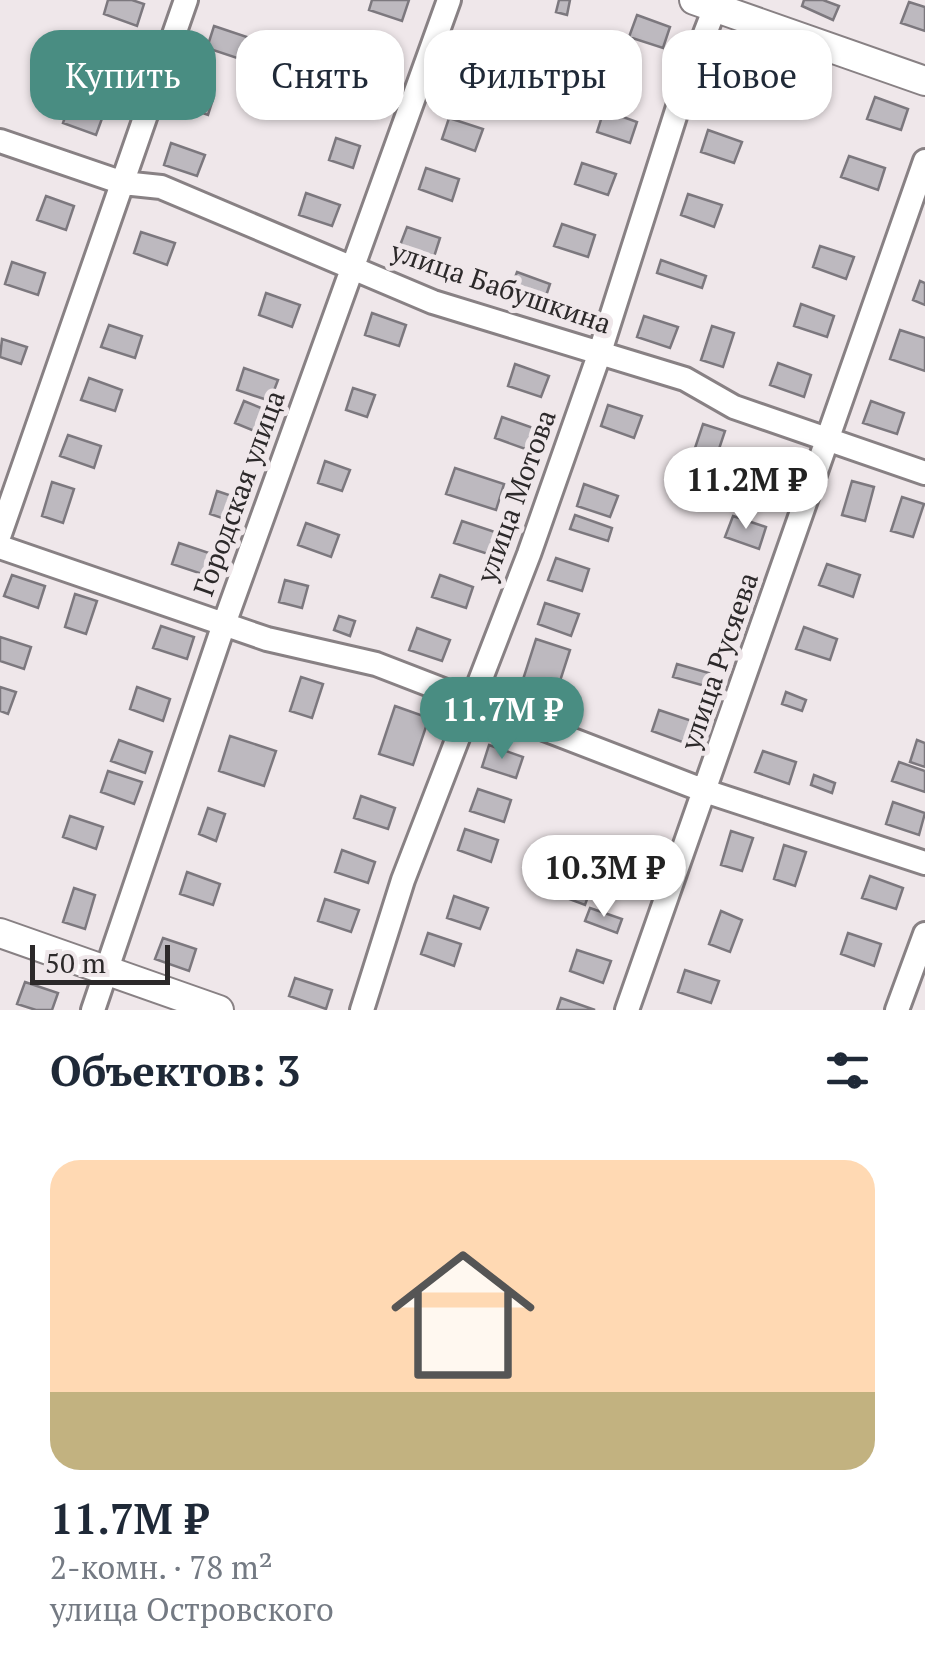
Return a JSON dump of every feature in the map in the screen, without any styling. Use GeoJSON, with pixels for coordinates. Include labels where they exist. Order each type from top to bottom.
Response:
{"type":"FeatureCollection","features":[{"type":"Feature","properties":{"kind":"street"},"geometry":{"type":"LineString","coordinates":[[0,534],[186,0]]}},
{"type":"Feature","properties":{"kind":"street","name":"Городская улица"},"geometry":{"type":"LineString","coordinates":[[94,1010],[224,624],[450,0]]}},
{"type":"Feature","properties":{"kind":"street"},"geometry":{"type":"LineString","coordinates":[[709,3],[925,81]]}},
{"type":"Feature","properties":{"kind":"street","name":"улица Мотова"},"geometry":{"type":"LineString","coordinates":[[362,1010],[403,880],[473,704],[598,355],[709,3]]}},
{"type":"Feature","properties":{"kind":"street","name":"улица Бабушкина"},"geometry":{"type":"LineString","coordinates":[[0,141],[123,183],[161,187],[433,302],[685,379],[734,407],[925,474]]}},
{"type":"Feature","properties":{"kind":"street","name":"улица Русяева"},"geometry":{"type":"LineString","coordinates":[[628,1010],[925,161]]}},
{"type":"Feature","properties":{"kind":"street"},"geometry":{"type":"LineString","coordinates":[[0,547],[266,640],[376,664],[705,792],[925,862]]}},
{"type":"Feature","properties":{"kind":"street"},"geometry":{"type":"LineString","coordinates":[[0,933],[219,1010]]}},
{"type":"Feature","properties":{"kind":"street"},"geometry":{"type":"LineString","coordinates":[[897,1010],[925,934]]}},
{"type":"Feature","properties":{"kind":"building"},"geometry":{"type":"Polygon","coordinates":[[[108,0],[144,4],[137,26],[104,14],[108,0]]]}},
{"type":"Feature","properties":{"kind":"building"},"geometry":{"type":"Polygon","coordinates":[[[372,0],[409,0],[402,21],[369,10],[372,0]]]}},
{"type":"Feature","properties":{"kind":"building"},"geometry":{"type":"Polygon","coordinates":[[[559,0],[570,0],[567,15],[556,12],[559,0]]]}},
{"type":"Feature","properties":{"kind":"building"},"geometry":{"type":"Polygon","coordinates":[[[804,0],[823,0],[839,6],[833,20],[802,6],[804,0]]]}},
{"type":"Feature","properties":{"kind":"building"},"geometry":{"type":"Polygon","coordinates":[[[909,2],[925,7],[925,31],[901,23],[909,2]]]}},
{"type":"Feature","properties":{"kind":"building"},"geometry":{"type":"Polygon","coordinates":[[[637,15],[670,27],[662,30],[662,48],[642,41],[642,30],[632,30],[637,15]]]}},
{"type":"Feature","properties":{"kind":"building"},"geometry":{"type":"Polygon","coordinates":[[[214,26],[236,33],[236,58],[216,51],[216,30],[214,26]]]}},
{"type":"Feature","properties":{"kind":"building"},"geometry":{"type":"Polygon","coordinates":[[[875,97],[908,109],[901,130],[867,119],[875,97]]]}},
{"type":"Feature","properties":{"kind":"building"},"geometry":{"type":"Polygon","coordinates":[[[64,120],[101,120],[96,135],[63,123],[64,120]]]}},
{"type":"Feature","properties":{"kind":"building"},"geometry":{"type":"Polygon","coordinates":[[[448,120],[483,129],[475,151],[442,139],[448,120]]]}},
{"type":"Feature","properties":{"kind":"building"},"geometry":{"type":"Polygon","coordinates":[[[601,120],[637,122],[630,143],[597,132],[601,120]]]}},
{"type":"Feature","properties":{"kind":"building"},"geometry":{"type":"Polygon","coordinates":[[[708,130],[742,142],[734,163],[701,152],[708,130]]]}},
{"type":"Feature","properties":{"kind":"building"},"geometry":{"type":"Polygon","coordinates":[[[336,138],[360,146],[353,168],[329,160],[336,138]]]}},
{"type":"Feature","properties":{"kind":"building"},"geometry":{"type":"Polygon","coordinates":[[[171,143],[205,155],[197,176],[164,165],[171,143]]]}},
{"type":"Feature","properties":{"kind":"building"},"geometry":{"type":"Polygon","coordinates":[[[849,156],[885,168],[878,190],[841,177],[849,156]]]}},
{"type":"Feature","properties":{"kind":"building"},"geometry":{"type":"Polygon","coordinates":[[[582,163],[616,174],[608,195],[575,184],[582,163]]]}},
{"type":"Feature","properties":{"kind":"building"},"geometry":{"type":"Polygon","coordinates":[[[426,168],[459,179],[452,201],[419,189],[426,168]]]}},
{"type":"Feature","properties":{"kind":"building"},"geometry":{"type":"Polygon","coordinates":[[[306,193],[340,205],[332,226],[299,215],[306,193]]]}},
{"type":"Feature","properties":{"kind":"building"},"geometry":{"type":"Polygon","coordinates":[[[688,194],[722,205],[714,227],[681,215],[688,194]]]}},
{"type":"Feature","properties":{"kind":"building"},"geometry":{"type":"Polygon","coordinates":[[[46,196],[74,206],[66,230],[37,220],[46,196]]]}},
{"type":"Feature","properties":{"kind":"building"},"geometry":{"type":"Polygon","coordinates":[[[562,224],[595,235],[588,257],[554,246],[562,224]]]}},
{"type":"Feature","properties":{"kind":"building"},"geometry":{"type":"Polygon","coordinates":[[[407,227],[440,238],[433,260],[399,248],[407,227]]]}},
{"type":"Feature","properties":{"kind":"building"},"geometry":{"type":"Polygon","coordinates":[[[141,232],[175,243],[167,265],[134,253],[141,232]]]}},
{"type":"Feature","properties":{"kind":"building"},"geometry":{"type":"Polygon","coordinates":[[[820,246],[854,257],[846,279],[813,267],[820,246]]]}},
{"type":"Feature","properties":{"kind":"building"},"geometry":{"type":"Polygon","coordinates":[[[661,260],[706,276],[702,288],[657,273],[661,260]]]}},
{"type":"Feature","properties":{"kind":"building"},"geometry":{"type":"Polygon","coordinates":[[[12,262],[45,273],[38,295],[5,284],[12,262]]]}},
{"type":"Feature","properties":{"kind":"building"},"geometry":{"type":"Polygon","coordinates":[[[517,272],[550,284],[543,305],[509,294],[517,272]]]}},
{"type":"Feature","properties":{"kind":"building"},"geometry":{"type":"Polygon","coordinates":[[[920,281],[925,283],[925,305],[913,300],[920,281]]]}},
{"type":"Feature","properties":{"kind":"building"},"geometry":{"type":"Polygon","coordinates":[[[266,293],[300,305],[292,327],[259,315],[266,293]]]}},
{"type":"Feature","properties":{"kind":"building"},"geometry":{"type":"Polygon","coordinates":[[[801,304],[834,316],[827,337],[794,326],[801,304]]]}},
{"type":"Feature","properties":{"kind":"building"},"geometry":{"type":"Polygon","coordinates":[[[372,313],[406,325],[399,346],[365,335],[372,313]]]}},
{"type":"Feature","properties":{"kind":"building"},"geometry":{"type":"Polygon","coordinates":[[[644,316],[678,327],[670,348],[637,337],[644,316]]]}},
{"type":"Feature","properties":{"kind":"building"},"geometry":{"type":"Polygon","coordinates":[[[109,325],[142,336],[135,358],[101,347],[109,325]]]}},
{"type":"Feature","properties":{"kind":"building"},"geometry":{"type":"Polygon","coordinates":[[[712,326],[734,333],[723,367],[701,360],[712,326]]]}},
{"type":"Feature","properties":{"kind":"building"},"geometry":{"type":"Polygon","coordinates":[[[900,330],[925,338],[925,371],[890,359],[900,330]]]}},
{"type":"Feature","properties":{"kind":"building"},"geometry":{"type":"Polygon","coordinates":[[[2,339],[27,347],[21,364],[0,357],[2,339]]]}},
{"type":"Feature","properties":{"kind":"building"},"geometry":{"type":"Polygon","coordinates":[[[778,363],[811,375],[804,397],[770,385],[778,363]]]}},
{"type":"Feature","properties":{"kind":"building"},"geometry":{"type":"Polygon","coordinates":[[[515,364],[549,376],[541,397],[508,386],[515,364]]]}},
{"type":"Feature","properties":{"kind":"building"},"geometry":{"type":"Polygon","coordinates":[[[244,368],[278,380],[270,401],[237,390],[244,368]]]}},
{"type":"Feature","properties":{"kind":"building"},"geometry":{"type":"Polygon","coordinates":[[[89,378],[122,390],[115,411],[81,400],[89,378]]]}},
{"type":"Feature","properties":{"kind":"building"},"geometry":{"type":"Polygon","coordinates":[[[353,388],[375,395],[367,417],[346,410],[353,388]]]}},
{"type":"Feature","properties":{"kind":"building"},"geometry":{"type":"Polygon","coordinates":[[[244,401],[266,410],[257,432],[235,423],[244,401]]]}},
{"type":"Feature","properties":{"kind":"building"},"geometry":{"type":"Polygon","coordinates":[[[871,401],[904,413],[897,434],[863,423],[871,401]]]}},
{"type":"Feature","properties":{"kind":"building"},"geometry":{"type":"Polygon","coordinates":[[[608,405],[642,416],[634,438],[601,426],[608,405]]]}},
{"type":"Feature","properties":{"kind":"building"},"geometry":{"type":"Polygon","coordinates":[[[502,417],[536,429],[528,450],[495,438],[502,417]]]}},
{"type":"Feature","properties":{"kind":"building"},"geometry":{"type":"Polygon","coordinates":[[[703,424],[725,431],[714,464],[692,457],[703,424]]]}},
{"type":"Feature","properties":{"kind":"building"},"geometry":{"type":"Polygon","coordinates":[[[68,435],[101,446],[94,468],[60,456],[68,435]]]}},
{"type":"Feature","properties":{"kind":"building"},"geometry":{"type":"Polygon","coordinates":[[[764,449],[785,456],[775,490],[753,483],[764,449]]]}},
{"type":"Feature","properties":{"kind":"building"},"geometry":{"type":"Polygon","coordinates":[[[325,461],[350,470],[342,491],[318,483],[325,461]]]}},
{"type":"Feature","properties":{"kind":"building"},"geometry":{"type":"Polygon","coordinates":[[[455,468],[504,484],[496,510],[446,494],[455,468]]]}},
{"type":"Feature","properties":{"kind":"building"},"geometry":{"type":"Polygon","coordinates":[[[852,481],[874,487],[865,521],[842,515],[852,481]]]}},
{"type":"Feature","properties":{"kind":"building"},"geometry":{"type":"Polygon","coordinates":[[[52,482],[74,489],[63,523],[42,516],[52,482]]]}},
{"type":"Feature","properties":{"kind":"building"},"geometry":{"type":"Polygon","coordinates":[[[584,484],[618,496],[610,517],[577,506],[584,484]]]}},
{"type":"Feature","properties":{"kind":"building"},"geometry":{"type":"Polygon","coordinates":[[[217,491],[235,497],[228,520],[210,514],[217,491]]]}},
{"type":"Feature","properties":{"kind":"building"},"geometry":{"type":"Polygon","coordinates":[[[902,497],[924,504],[913,537],[891,531],[902,497]]]}},
{"type":"Feature","properties":{"kind":"building"},"geometry":{"type":"Polygon","coordinates":[[[575,515],[612,528],[608,541],[570,529],[575,515]]]}},
{"type":"Feature","properties":{"kind":"building"},"geometry":{"type":"Polygon","coordinates":[[[733,516],[766,527],[759,549],[725,537],[733,516]]]}},
{"type":"Feature","properties":{"kind":"building"},"geometry":{"type":"Polygon","coordinates":[[[462,521],[495,532],[488,554],[454,543],[462,521]]]}},
{"type":"Feature","properties":{"kind":"building"},"geometry":{"type":"Polygon","coordinates":[[[306,523],[339,535],[331,557],[298,545],[306,523]]]}},
{"type":"Feature","properties":{"kind":"building"},"geometry":{"type":"Polygon","coordinates":[[[179,543],[212,554],[205,575],[172,564],[179,543]]]}},
{"type":"Feature","properties":{"kind":"building"},"geometry":{"type":"Polygon","coordinates":[[[556,558],[589,569],[582,591],[548,580],[556,558]]]}},
{"type":"Feature","properties":{"kind":"building"},"geometry":{"type":"Polygon","coordinates":[[[827,564],[860,575],[853,597],[819,585],[827,564]]]}},
{"type":"Feature","properties":{"kind":"building"},"geometry":{"type":"Polygon","coordinates":[[[12,575],[45,586],[38,608],[4,596],[12,575]]]}},
{"type":"Feature","properties":{"kind":"building"},"geometry":{"type":"Polygon","coordinates":[[[440,575],[473,587],[466,608],[432,597],[440,575]]]}},
{"type":"Feature","properties":{"kind":"building"},"geometry":{"type":"Polygon","coordinates":[[[285,580],[308,586],[302,608],[279,602],[285,580]]]}},
{"type":"Feature","properties":{"kind":"building"},"geometry":{"type":"Polygon","coordinates":[[[75,594],[97,601],[86,634],[65,627],[75,594]]]}},
{"type":"Feature","properties":{"kind":"building"},"geometry":{"type":"Polygon","coordinates":[[[545,603],[579,614],[571,636],[538,624],[545,603]]]}},
{"type":"Feature","properties":{"kind":"building"},"geometry":{"type":"Polygon","coordinates":[[[339,616],[355,621],[350,636],[334,630],[339,616]]]}},
{"type":"Feature","properties":{"kind":"building"},"geometry":{"type":"Polygon","coordinates":[[[161,626],[194,637],[187,659],[153,648],[161,626]]]}},
{"type":"Feature","properties":{"kind":"building"},"geometry":{"type":"Polygon","coordinates":[[[804,627],[837,639],[830,660],[796,649],[804,627]]]}},
{"type":"Feature","properties":{"kind":"building"},"geometry":{"type":"Polygon","coordinates":[[[417,628],[450,640],[442,661],[409,650],[417,628]]]}},
{"type":"Feature","properties":{"kind":"building"},"geometry":{"type":"Polygon","coordinates":[[[0,637],[31,647],[24,669],[0,661],[0,637]]]}},
{"type":"Feature","properties":{"kind":"building"},"geometry":{"type":"Polygon","coordinates":[[[536,639],[570,650],[552,706],[518,695],[536,639]]]}},
{"type":"Feature","properties":{"kind":"building"},"geometry":{"type":"Polygon","coordinates":[[[677,664],[709,673],[705,686],[673,677],[677,664]]]}},
{"type":"Feature","properties":{"kind":"building"},"geometry":{"type":"Polygon","coordinates":[[[301,677],[323,684],[312,718],[290,711],[301,677]]]}},
{"type":"Feature","properties":{"kind":"building"},"geometry":{"type":"Polygon","coordinates":[[[0,687],[16,692],[8,714],[0,711],[0,687]]]}},
{"type":"Feature","properties":{"kind":"building"},"geometry":{"type":"Polygon","coordinates":[[[137,687],[170,699],[163,721],[130,709],[137,687]]]}},
{"type":"Feature","properties":{"kind":"building"},"geometry":{"type":"Polygon","coordinates":[[[786,692],[806,700],[802,711],[782,704],[786,692]]]}},
{"type":"Feature","properties":{"kind":"building"},"geometry":{"type":"Polygon","coordinates":[[[395,706],[429,718],[413,765],[379,754],[395,706]]]}},
{"type":"Feature","properties":{"kind":"building"},"geometry":{"type":"Polygon","coordinates":[[[659,710],[692,721],[685,743],[652,731],[659,710]]]}},
{"type":"Feature","properties":{"kind":"building"},"geometry":{"type":"Polygon","coordinates":[[[230,736],[276,751],[264,786],[219,771],[230,736]]]}},
{"type":"Feature","properties":{"kind":"building"},"geometry":{"type":"Polygon","coordinates":[[[119,740],[152,752],[145,773],[111,761],[119,740]]]}},
{"type":"Feature","properties":{"kind":"building"},"geometry":{"type":"Polygon","coordinates":[[[917,740],[925,743],[925,767],[910,762],[917,740]]]}},
{"type":"Feature","properties":{"kind":"building"},"geometry":{"type":"Polygon","coordinates":[[[489,745],[523,757],[516,778],[482,767],[489,745]]]}},
{"type":"Feature","properties":{"kind":"building"},"geometry":{"type":"Polygon","coordinates":[[[763,751],[796,762],[789,784],[755,772],[763,751]]]}},
{"type":"Feature","properties":{"kind":"building"},"geometry":{"type":"Polygon","coordinates":[[[899,762],[925,771],[925,792],[892,781],[899,762]]]}},
{"type":"Feature","properties":{"kind":"building"},"geometry":{"type":"Polygon","coordinates":[[[108,771],[142,782],[134,804],[101,792],[108,771]]]}},
{"type":"Feature","properties":{"kind":"building"},"geometry":{"type":"Polygon","coordinates":[[[814,775],[835,783],[832,793],[811,785],[814,775]]]}},
{"type":"Feature","properties":{"kind":"building"},"geometry":{"type":"Polygon","coordinates":[[[478,789],[511,800],[504,822],[470,811],[478,789]]]}},
{"type":"Feature","properties":{"kind":"building"},"geometry":{"type":"Polygon","coordinates":[[[361,796],[395,808],[388,829],[354,818],[361,796]]]}},
{"type":"Feature","properties":{"kind":"building"},"geometry":{"type":"Polygon","coordinates":[[[893,802],[925,813],[919,835],[886,824],[893,802]]]}},
{"type":"Feature","properties":{"kind":"building"},"geometry":{"type":"Polygon","coordinates":[[[208,808],[225,814],[216,841],[199,834],[208,808]]]}},
{"type":"Feature","properties":{"kind":"building"},"geometry":{"type":"Polygon","coordinates":[[[70,816],[103,827],[96,849],[63,837],[70,816]]]}},
{"type":"Feature","properties":{"kind":"building"},"geometry":{"type":"Polygon","coordinates":[[[465,829],[498,840],[491,862],[458,850],[465,829]]]}},
{"type":"Feature","properties":{"kind":"building"},"geometry":{"type":"Polygon","coordinates":[[[731,831],[753,838],[742,871],[721,865],[731,831]]]}},
{"type":"Feature","properties":{"kind":"building"},"geometry":{"type":"Polygon","coordinates":[[[784,845],[806,852],[795,886],[774,879],[784,845]]]}},
{"type":"Feature","properties":{"kind":"building"},"geometry":{"type":"Polygon","coordinates":[[[342,850],[375,862],[368,883],[335,872],[342,850]]]}},
{"type":"Feature","properties":{"kind":"building"},"geometry":{"type":"Polygon","coordinates":[[[604,869],[638,881],[633,894],[600,881],[604,869]]]}},
{"type":"Feature","properties":{"kind":"building"},"geometry":{"type":"Polygon","coordinates":[[[187,872],[220,884],[213,905],[180,894],[187,872]]]}},
{"type":"Feature","properties":{"kind":"building"},"geometry":{"type":"Polygon","coordinates":[[[870,876],[903,888],[896,909],[862,898],[870,876]]]}},
{"type":"Feature","properties":{"kind":"building"},"geometry":{"type":"Polygon","coordinates":[[[570,881],[591,888],[585,905],[564,897],[570,881]]]}},
{"type":"Feature","properties":{"kind":"building"},"geometry":{"type":"Polygon","coordinates":[[[74,888],[95,895],[85,929],[63,922],[74,888]]]}},
{"type":"Feature","properties":{"kind":"building"},"geometry":{"type":"Polygon","coordinates":[[[454,896],[488,908],[480,929],[447,918],[454,896]]]}},
{"type":"Feature","properties":{"kind":"building"},"geometry":{"type":"Polygon","coordinates":[[[325,899],[359,910],[351,932],[318,921],[325,899]]]}},
{"type":"Feature","properties":{"kind":"building"},"geometry":{"type":"Polygon","coordinates":[[[590,908],[622,919],[617,933],[585,921],[590,908]]]}},
{"type":"Feature","properties":{"kind":"building"},"geometry":{"type":"Polygon","coordinates":[[[721,911],[742,920],[730,952],[709,944],[721,911]]]}},
{"type":"Feature","properties":{"kind":"building"},"geometry":{"type":"Polygon","coordinates":[[[428,933],[461,944],[454,966],[421,954],[428,933]]]}},
{"type":"Feature","properties":{"kind":"building"},"geometry":{"type":"Polygon","coordinates":[[[848,933],[881,944],[874,966],[841,954],[848,933]]]}},
{"type":"Feature","properties":{"kind":"building"},"geometry":{"type":"Polygon","coordinates":[[[163,938],[196,949],[189,971],[155,959],[163,938]]]}},
{"type":"Feature","properties":{"kind":"building"},"geometry":{"type":"Polygon","coordinates":[[[577,950],[611,961],[603,983],[570,971],[577,950]]]}},
{"type":"Feature","properties":{"kind":"building"},"geometry":{"type":"Polygon","coordinates":[[[685,970],[719,981],[711,1003],[678,992],[685,970]]]}},
{"type":"Feature","properties":{"kind":"building"},"geometry":{"type":"Polygon","coordinates":[[[295,978],[332,990],[326,1009],[289,996],[295,978]]]}},
{"type":"Feature","properties":{"kind":"building"},"geometry":{"type":"Polygon","coordinates":[[[25,982],[58,993],[52,1010],[17,1004],[25,982]]]}},
{"type":"Feature","properties":{"kind":"building"},"geometry":{"type":"Polygon","coordinates":[[[561,998],[595,1010],[557,1010],[561,998]]]}}]}
